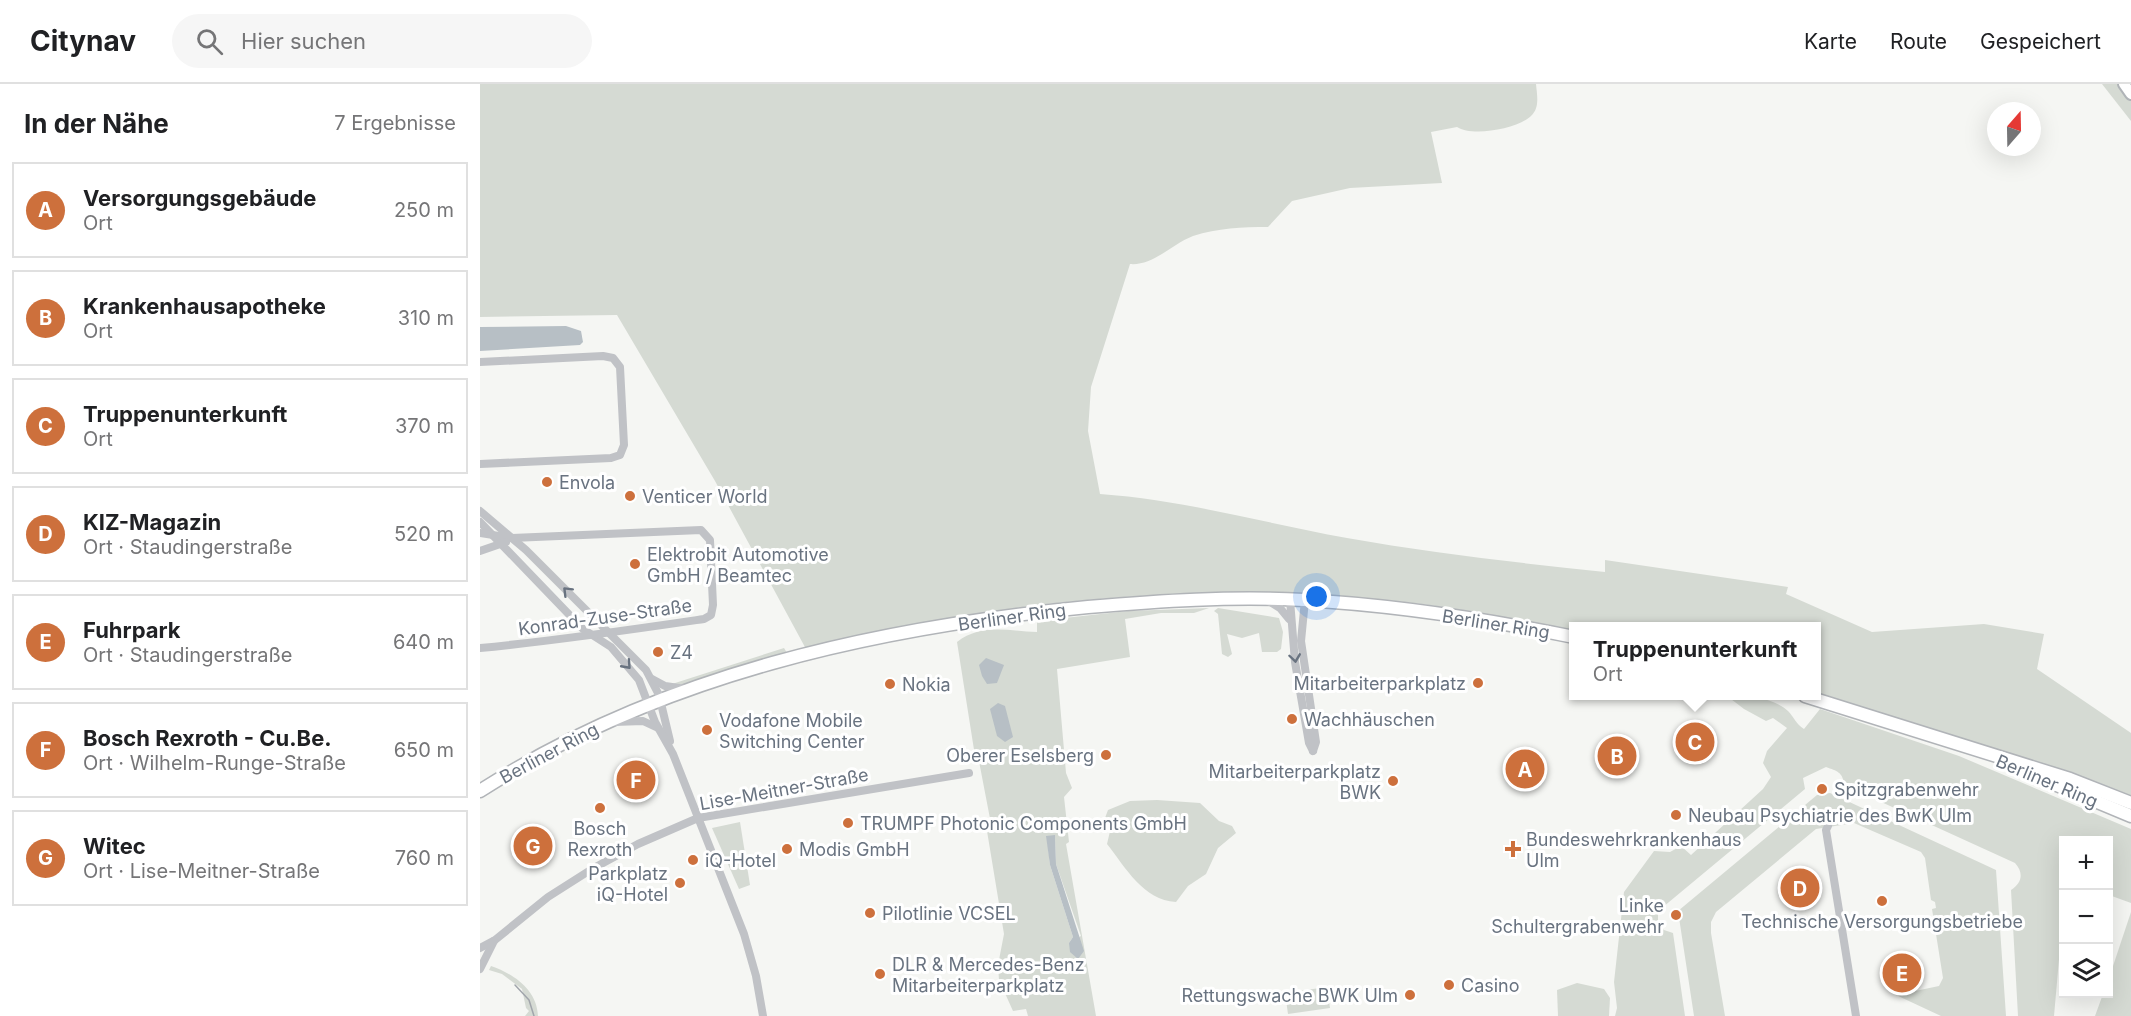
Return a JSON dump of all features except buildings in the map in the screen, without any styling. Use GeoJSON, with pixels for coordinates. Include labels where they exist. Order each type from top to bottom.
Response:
{"type":"FeatureCollection","features":[{"type":"Feature","properties":{"kind":"main road","name":"Berliner Ring"},"geometry":{"type":"LineString","coordinates":[[480,791],[540,755],[607,723],[655,703],[747,671],[836,648],[986,619],[1126,604],[1305,600],[1505,623],[1569,636]]}},
{"type":"Feature","properties":{"kind":"main road","name":"Berliner Ring"},"geometry":{"type":"LineString","coordinates":[[1818,700],[2070,778],[2131,803]]}},
{"type":"Feature","properties":{"kind":"main road","name":"Berliner Ring"},"geometry":{"type":"LineString","coordinates":[[1963,745],[2131,816]]}},
{"type":"Feature","properties":{"kind":"street"},"geometry":{"type":"LineString","coordinates":[[2124,84],[2131,94]]}},
{"type":"Feature","properties":{"kind":"street"},"geometry":{"type":"LineString","coordinates":[[480,362],[609,357],[619,365],[624,445],[618,456],[480,464]]}},
{"type":"Feature","properties":{"kind":"street"},"geometry":{"type":"LineString","coordinates":[[480,511],[512,538],[609,632],[651,678],[669,687],[697,688]]}},
{"type":"Feature","properties":{"kind":"street"},"geometry":{"type":"LineString","coordinates":[[480,522],[515,561],[592,636],[610,647],[632,669],[655,703],[749,950],[763,1016]]}},
{"type":"Feature","properties":{"kind":"street","name":"Konrad-Zuse-Straße"},"geometry":{"type":"LineString","coordinates":[[480,648],[592,636],[709,617],[713,608],[710,540],[705,532],[696,530],[512,538]]}},
{"type":"Feature","properties":{"kind":"street"},"geometry":{"type":"LineString","coordinates":[[480,533],[492,533],[512,538]]}},
{"type":"Feature","properties":{"kind":"street"},"geometry":{"type":"LineString","coordinates":[[480,551],[512,538]]}},
{"type":"Feature","properties":{"kind":"street"},"geometry":{"type":"LineString","coordinates":[[1266,600],[1280,608],[1290,621]]}},
{"type":"Feature","properties":{"kind":"street"},"geometry":{"type":"LineString","coordinates":[[1290,600],[1290,621],[1308,736],[1313,751],[1316,742],[1301,641],[1305,600]]}},
{"type":"Feature","properties":{"kind":"street"},"geometry":{"type":"LineString","coordinates":[[651,678],[661,731],[673,754]]}},
{"type":"Feature","properties":{"kind":"street"},"geometry":{"type":"LineString","coordinates":[[607,723],[643,721],[661,731]]}},
{"type":"Feature","properties":{"kind":"street","name":"Lise-Meitner-Straße"},"geometry":{"type":"LineString","coordinates":[[480,948],[495,940],[548,897],[592,868],[638,844],[698,819],[969,772]]}},
{"type":"Feature","properties":{"kind":"street"},"geometry":{"type":"LineString","coordinates":[[1828,826],[1826,830],[1856,1016]]}},
{"type":"Feature","properties":{"kind":"street","name":"Lise-Meitner-Straße"},"geometry":{"type":"LineString","coordinates":[[480,969],[495,940]]}},
{"type":"Feature","properties":{"kind":"shaded area"},"geometry":{"type":"Polygon","coordinates":[[[480,84],[1536,84],[1536,109],[1525,121],[1495,130],[1473,131],[1457,127],[1431,132],[1442,183],[1350,188],[1292,201],[1268,227],[1230,228],[1202,233],[1147,262],[1130,264],[1091,387],[1088,431],[1100,494],[1162,501],[1347,538],[1443,553],[1605,572],[1605,560],[1788,587],[1786,594],[1872,632],[1984,624],[2044,634],[2037,669],[2131,733],[2131,798],[2030,760],[1821,695],[1821,622],[1569,622],[1569,632],[1468,611],[1404,602],[1270,593],[1181,594],[1136,596],[1017,608],[956,618],[806,649],[715,481],[617,315],[480,317],[480,84]]]}},
{"type":"Feature","properties":{"kind":"shaded area"},"geometry":{"type":"Polygon","coordinates":[[[2102,84],[2119,84],[2131,99],[2131,121],[2102,84]]]}},
{"type":"Feature","properties":{"kind":"shaded area"},"geometry":{"type":"Polygon","coordinates":[[[566,326],[581,331],[583,342],[580,345],[480,351],[480,327],[566,326]]]}},
{"type":"Feature","properties":{"kind":"shaded area"},"geometry":{"type":"Polygon","coordinates":[[[1209,608],[1194,613],[1161,613],[1125,619],[1130,657],[1057,669],[1066,773],[1072,788],[1064,797],[1069,842],[1066,844],[1096,1016],[1028,1016],[1026,1009],[1013,1011],[999,980],[998,965],[1004,934],[987,831],[992,829],[978,756],[975,756],[957,642],[966,636],[985,630],[1037,632],[1037,621],[1128,611],[1209,608]],[[1047,836],[1050,865],[1073,937],[1069,943],[1081,936],[1056,864],[1055,836],[1047,836]]]}},
{"type":"Feature","properties":{"kind":"shaded area"},"geometry":{"type":"Polygon","coordinates":[[[1218,608],[1279,618],[1283,632],[1281,649],[1277,652],[1262,652],[1259,633],[1242,638],[1227,634],[1232,654],[1228,657],[1222,654],[1218,614],[1214,611],[1218,608]]]}},
{"type":"Feature","properties":{"kind":"shaded area"},"geometry":{"type":"Polygon","coordinates":[[[784,648],[787,653],[689,684],[672,684],[784,648]]]}},
{"type":"Feature","properties":{"kind":"shaded area"},"geometry":{"type":"Polygon","coordinates":[[[986,658],[1004,665],[997,683],[987,684],[982,676],[979,665],[986,658]]]}},
{"type":"Feature","properties":{"kind":"shaded area"},"geometry":{"type":"Polygon","coordinates":[[[1732,700],[1767,700],[1775,703],[1788,711],[1804,729],[1820,709],[1959,756],[2131,829],[2131,903],[2113,896],[2113,836],[2059,836],[2059,959],[2054,1016],[2018,1016],[2011,890],[2019,881],[2021,874],[2015,863],[1844,785],[1839,773],[1826,767],[1803,778],[1805,789],[1663,907],[1658,914],[1658,924],[1664,930],[1673,933],[1685,1016],[1615,1016],[1617,1008],[1614,982],[1624,892],[1654,851],[1670,852],[1681,846],[1691,855],[1763,789],[1771,777],[1763,763],[1767,751],[1787,728],[1773,718],[1766,721],[1732,700]]]}},
{"type":"Feature","properties":{"kind":"shaded area"},"geometry":{"type":"Polygon","coordinates":[[[998,703],[1005,706],[1013,737],[1005,742],[997,736],[990,709],[998,703]]]}},
{"type":"Feature","properties":{"kind":"shaded area"},"geometry":{"type":"Polygon","coordinates":[[[1830,793],[1996,870],[2006,1016],[1941,1016],[1896,995],[1939,986],[1943,978],[1932,909],[1936,908],[1935,902],[1931,900],[1925,858],[1921,852],[1854,823],[1816,829],[1716,912],[1711,922],[1711,933],[1725,1016],[1694,1016],[1678,911],[1817,795],[1830,793]]]}},
{"type":"Feature","properties":{"kind":"shaded area"},"geometry":{"type":"Polygon","coordinates":[[[1130,801],[1200,803],[1219,821],[1232,826],[1236,833],[1218,848],[1206,874],[1188,886],[1176,902],[1164,900],[1145,889],[1128,872],[1107,844],[1111,827],[1105,818],[1108,810],[1130,801]]]}},
{"type":"Feature","properties":{"kind":"shaded area"},"geometry":{"type":"Polygon","coordinates":[[[740,822],[750,885],[739,889],[712,828],[740,822]]]}},
{"type":"Feature","properties":{"kind":"shaded area"},"geometry":{"type":"Polygon","coordinates":[[[1055,835],[1056,864],[1084,951],[1078,959],[1070,952],[1069,943],[1073,937],[1050,865],[1046,836],[1055,835]]]}},
{"type":"Feature","properties":{"kind":"shaded area"},"geometry":{"type":"Polygon","coordinates":[[[2131,912],[2131,1016],[2095,1016],[2102,998],[2113,998],[2113,966],[2131,912]]]}},
{"type":"Feature","properties":{"kind":"shaded area"},"geometry":{"type":"Polygon","coordinates":[[[491,966],[523,984],[533,998],[538,1016],[525,1016],[529,1011],[526,1008],[522,989],[502,974],[489,970],[491,966]]]}},
{"type":"Feature","properties":{"kind":"shaded area"},"geometry":{"type":"Polygon","coordinates":[[[1577,983],[1604,989],[1610,998],[1609,1016],[1558,1016],[1557,990],[1577,983]]]}},
{"type":"Feature","properties":{"kind":"shaded area"},"geometry":{"type":"Polygon","coordinates":[[[1327,987],[1330,1008],[1288,1014],[1285,993],[1327,987]]]}},
{"type":"Feature","properties":{"kind":"tram line"},"geometry":{"type":"LineString","coordinates":[[515,985],[529,1000],[534,1016]]}},
{"type":"Feature","properties":{"kind":"place","name":"Envola"},"geometry":{"type":"Point","coordinates":[547,482]}},
{"type":"Feature","properties":{"kind":"place","name":"Venticer World"},"geometry":{"type":"Point","coordinates":[630,496]}},
{"type":"Feature","properties":{"kind":"place","name":"Elektrobit Automotive GmbH / Beamtec"},"geometry":{"type":"Point","coordinates":[635,564]}},
{"type":"Feature","properties":{"kind":"place","name":"Z4"},"geometry":{"type":"Point","coordinates":[658,652]}},
{"type":"Feature","properties":{"kind":"place","name":"Mitarbeiterparkplatz"},"geometry":{"type":"Point","coordinates":[1478,683]}},
{"type":"Feature","properties":{"kind":"place","name":"Nokia"},"geometry":{"type":"Point","coordinates":[890,684]}},
{"type":"Feature","properties":{"kind":"place","name":"Wachhäuschen"},"geometry":{"type":"Point","coordinates":[1292,719]}},
{"type":"Feature","properties":{"kind":"place","name":"Vodafone Mobile Switching Center"},"geometry":{"type":"Point","coordinates":[707,730]}},
{"type":"Feature","properties":{"kind":"place","name":"Truppenunterkunft"},"geometry":{"type":"Point","coordinates":[1695,742]}},
{"type":"Feature","properties":{"kind":"place","name":"Oberer Eselsberg"},"geometry":{"type":"Point","coordinates":[1106,755]}},
{"type":"Feature","properties":{"kind":"place","name":"Krankenhausapotheke"},"geometry":{"type":"Point","coordinates":[1617,756]}},
{"type":"Feature","properties":{"kind":"place","name":"Versorgungsgebäude"},"geometry":{"type":"Point","coordinates":[1525,769]}},
{"type":"Feature","properties":{"kind":"place","name":"Bosch Rexroth - Cu.Be."},"geometry":{"type":"Point","coordinates":[636,780]}},
{"type":"Feature","properties":{"kind":"place","name":"Mitarbeiterparkplatz BWK"},"geometry":{"type":"Point","coordinates":[1393,781]}},
{"type":"Feature","properties":{"kind":"place","name":"Spitzgrabenwehr"},"geometry":{"type":"Point","coordinates":[1822,789]}},
{"type":"Feature","properties":{"kind":"place","name":"Bosch Rexroth"},"geometry":{"type":"Point","coordinates":[600,808]}},
{"type":"Feature","properties":{"kind":"place","name":"Neubau Psychiatrie des BwK Ulm"},"geometry":{"type":"Point","coordinates":[1676,815]}},
{"type":"Feature","properties":{"kind":"place","name":"TRUMPF Photonic Components GmbH"},"geometry":{"type":"Point","coordinates":[848,823]}},
{"type":"Feature","properties":{"kind":"place","name":"Witec"},"geometry":{"type":"Point","coordinates":[533,846]}},
{"type":"Feature","properties":{"kind":"place","name":"Modis GmbH"},"geometry":{"type":"Point","coordinates":[787,849]}},
{"type":"Feature","properties":{"kind":"place","name":"Bundeswehrkrankenhaus Ulm"},"geometry":{"type":"Point","coordinates":[1513,849]}},
{"type":"Feature","properties":{"kind":"place","name":"iQ-Hotel"},"geometry":{"type":"Point","coordinates":[693,860]}},
{"type":"Feature","properties":{"kind":"place","name":"Parkplatz iQ-Hotel"},"geometry":{"type":"Point","coordinates":[680,883]}},
{"type":"Feature","properties":{"kind":"place","name":"KIZ-Magazin"},"geometry":{"type":"Point","coordinates":[1800,888]}},
{"type":"Feature","properties":{"kind":"place","name":"Technische Versorgungsbetriebe"},"geometry":{"type":"Point","coordinates":[1882,901]}},
{"type":"Feature","properties":{"kind":"place","name":"Pilotlinie VCSEL"},"geometry":{"type":"Point","coordinates":[870,913]}},
{"type":"Feature","properties":{"kind":"place","name":"Linke Schultergrabenwehr"},"geometry":{"type":"Point","coordinates":[1676,915]}},
{"type":"Feature","properties":{"kind":"place","name":"Fuhrpark"},"geometry":{"type":"Point","coordinates":[1902,973]}},
{"type":"Feature","properties":{"kind":"place","name":"DLR & Mercedes-Benz Mitarbeiterparkplatz"},"geometry":{"type":"Point","coordinates":[880,974]}},
{"type":"Feature","properties":{"kind":"place","name":"Casino"},"geometry":{"type":"Point","coordinates":[1449,985]}},
{"type":"Feature","properties":{"kind":"place","name":"Rettungswache BWK Ulm"},"geometry":{"type":"Point","coordinates":[1410,995]}}]}
